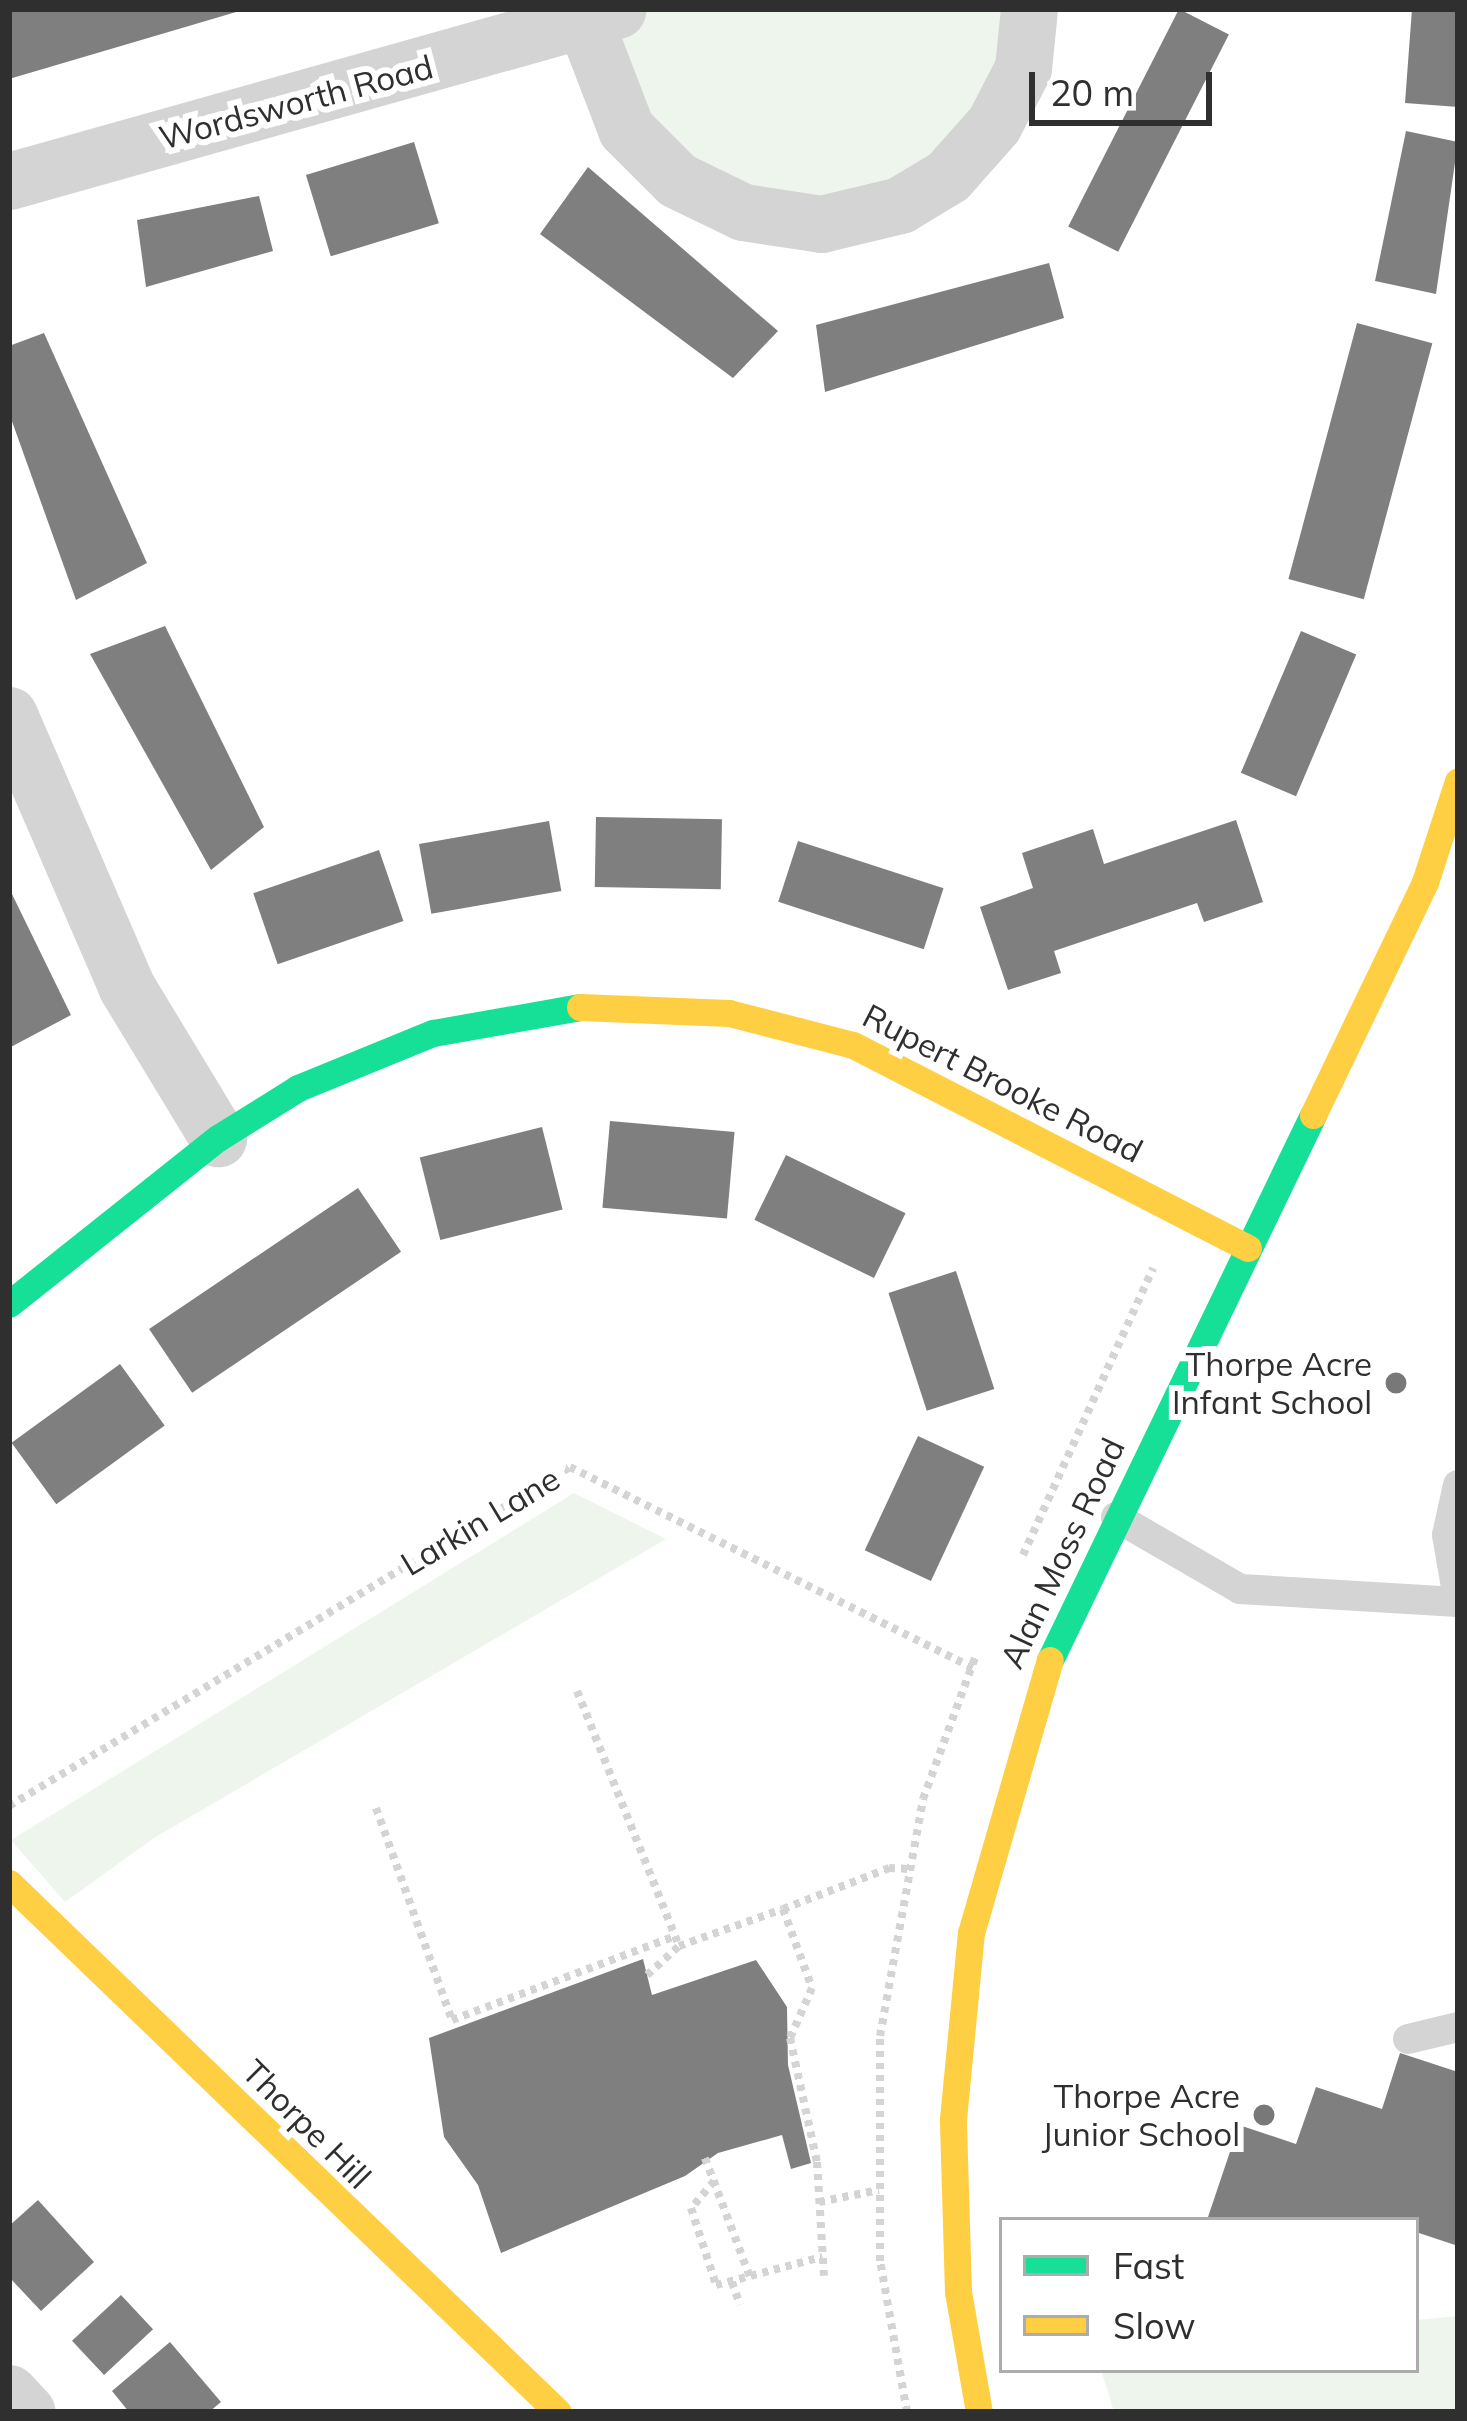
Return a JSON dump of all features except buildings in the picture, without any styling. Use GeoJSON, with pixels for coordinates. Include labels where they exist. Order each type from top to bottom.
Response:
{"type":"FeatureCollection","features":[{"type":"Feature","properties":{"kind":"street","name":"Wordsworth Road"},"geometry":{"type":"LineString","coordinates":[[9,181],[595,14],[626,128],[677,180],[743,212],[821,224],[900,205],[948,176],[994,124],[1023,68],[1029,9]]}},
{"type":"Feature","properties":{"kind":"street"},"geometry":{"type":"LineString","coordinates":[[9,716],[126,986],[218,1138]]}},
{"type":"Feature","properties":{"kind":"street","name":"Alan Moss Road"},"geometry":{"type":"LineString","coordinates":[[979,2412],[951,2203],[960,2020],[971,1933],[1035,1693],[1425,882],[1458,781]]}},
{"type":"Feature","properties":{"kind":"street","name":"Rupert Brooke Road"},"geometry":{"type":"LineString","coordinates":[[9,1304],[218,1138],[298,1088],[434,1033],[508,1015],[655,1004],[854,1045],[1248,1248]]}},
{"type":"Feature","properties":{"kind":"street","name":"Thorpe Hill"},"geometry":{"type":"LineString","coordinates":[[9,1883],[558,2412]]}},
{"type":"Feature","properties":{"kind":"street"},"geometry":{"type":"LineString","coordinates":[[9,2393],[27,2412]]}},
{"type":"Feature","properties":{"kind":"lane"},"geometry":{"type":"LineString","coordinates":[[1116,1517],[1240,1589],[1458,1600],[1447,1535],[1458,1485]]}},
{"type":"Feature","properties":{"kind":"lane"},"geometry":{"type":"LineString","coordinates":[[1408,2039],[1458,2027]]}},
{"type":"Feature","properties":{"kind":"path","name":"Larkin Lane"},"geometry":{"type":"LineString","coordinates":[[9,1806],[570,1467],[1035,1693]]}},
{"type":"Feature","properties":{"kind":"path"},"geometry":{"type":"LineString","coordinates":[[577,1691],[677,1941]]}},
{"type":"Feature","properties":{"kind":"path"},"geometry":{"type":"LineString","coordinates":[[376,1808],[452,2020],[889,1868],[910,1870]]}},
{"type":"Feature","properties":{"kind":"path"},"geometry":{"type":"LineString","coordinates":[[782,1909],[812,1988],[790,2038],[818,2202],[824,2276]]}},
{"type":"Feature","properties":{"kind":"path"},"geometry":{"type":"LineString","coordinates":[[647,1975],[677,1941]]}},
{"type":"Feature","properties":{"kind":"path"},"geometry":{"type":"LineString","coordinates":[[705,2158],[750,2277]]}},
{"type":"Feature","properties":{"kind":"path"},"geometry":{"type":"LineString","coordinates":[[714,2181],[692,2208],[716,2285],[822,2257]]}},
{"type":"Feature","properties":{"kind":"path"},"geometry":{"type":"LineString","coordinates":[[818,2202],[879,2190]]}},
{"type":"Feature","properties":{"kind":"path"},"geometry":{"type":"LineString","coordinates":[[732,2282],[740,2305]]}},
{"type":"Feature","properties":{"kind":"shaded area"},"geometry":{"type":"Polygon","coordinates":[[[621,9],[1029,9],[1023,68],[900,205],[677,180],[584,23],[621,9]]]}},
{"type":"Feature","properties":{"kind":"shaded area"},"geometry":{"type":"Polygon","coordinates":[[[574,1493],[666,1539],[154,1838],[65,1902],[11,1840],[574,1493]]]}},
{"type":"Feature","properties":{"kind":"shaded area"},"geometry":{"type":"Polygon","coordinates":[[[1458,2316],[1458,2412],[1114,2412],[1102,2373],[1419,2373],[1419,2320],[1458,2316]]]}},
{"type":"Feature","properties":{"kind":"traffic: fast"},"geometry":{"type":"LineString","coordinates":[[9,1304],[218,1138],[298,1088],[433,1033],[580,1007]]}},
{"type":"Feature","properties":{"kind":"traffic: fast"},"geometry":{"type":"LineString","coordinates":[[1050,1660],[1313,1115]]}},
{"type":"Feature","properties":{"kind":"traffic: slow"},"geometry":{"type":"LineString","coordinates":[[1313,1115],[1425,882],[1458,781]]}},
{"type":"Feature","properties":{"kind":"traffic: slow"},"geometry":{"type":"LineString","coordinates":[[580,1007],[729,1013],[853,1045],[1248,1248]]}},
{"type":"Feature","properties":{"kind":"traffic: slow"},"geometry":{"type":"LineString","coordinates":[[979,2412],[958,2292],[953,2119],[971,1933],[1050,1660]]}},
{"type":"Feature","properties":{"kind":"traffic: slow"},"geometry":{"type":"LineString","coordinates":[[9,1883],[558,2412]]}},
{"type":"Feature","properties":{"kind":"place","name":"Thorpe Acre Infant School"},"geometry":{"type":"Point","coordinates":[1396,1383]}},
{"type":"Feature","properties":{"kind":"place","name":"Thorpe Acre Junior School"},"geometry":{"type":"Point","coordinates":[1264,2115]}}]}
